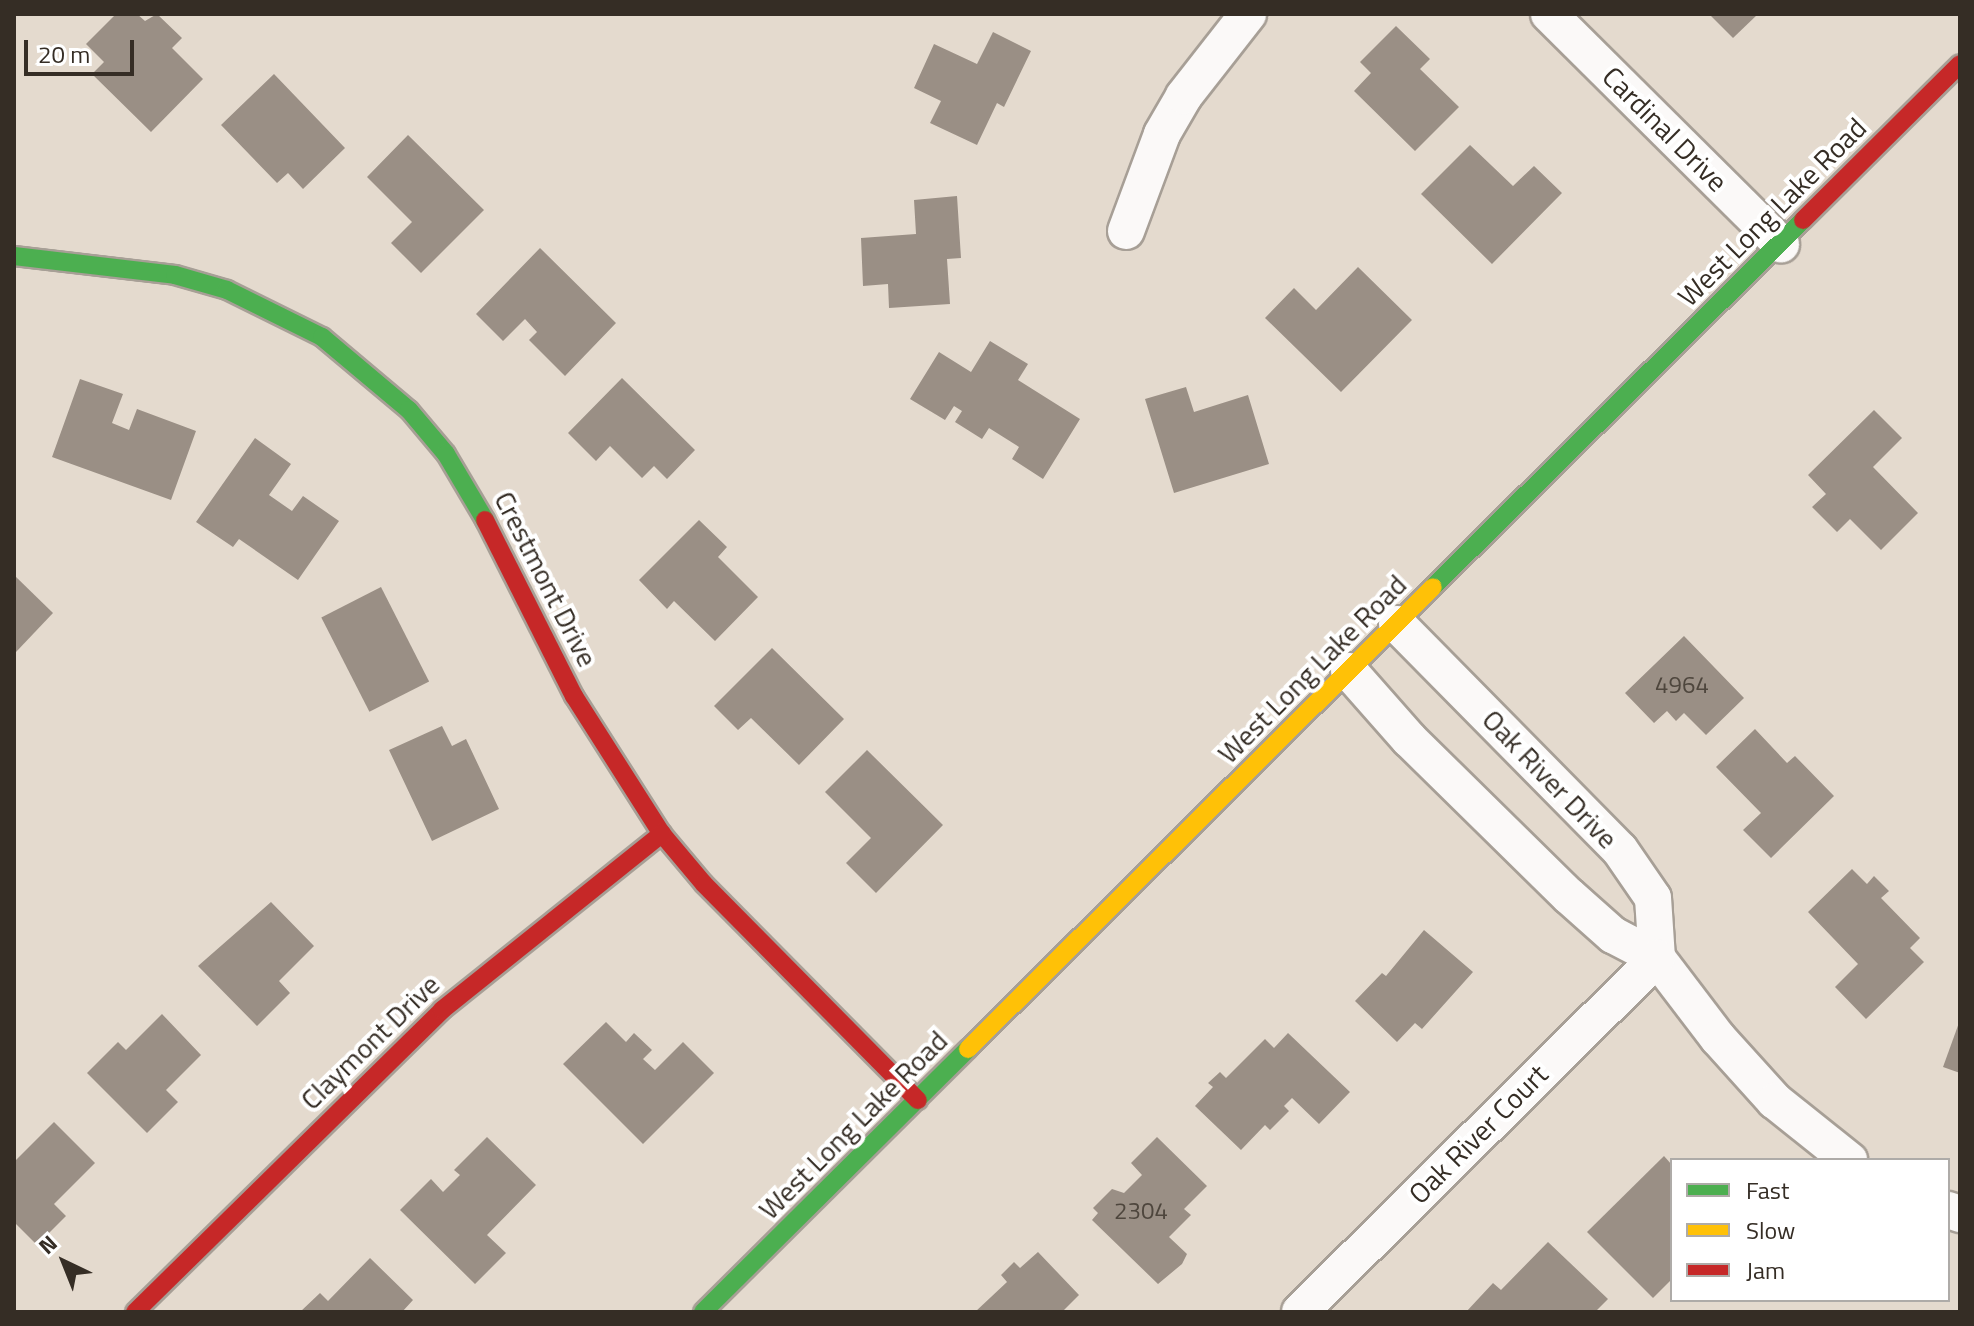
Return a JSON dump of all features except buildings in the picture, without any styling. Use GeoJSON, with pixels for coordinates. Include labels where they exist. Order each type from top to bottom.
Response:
{"type":"FeatureCollection","features":[{"type":"Feature","properties":{"kind":"street"},"geometry":{"type":"LineString","coordinates":[[1126,231],[1162,134],[1184,96],[1248,14]]}},
{"type":"Feature","properties":{"kind":"street","name":"Cardinal Drive"},"geometry":{"type":"LineString","coordinates":[[1549,14],[1781,244]]}},
{"type":"Feature","properties":{"kind":"street","name":"West Long Lake Road"},"geometry":{"type":"LineString","coordinates":[[703,1312],[1960,64]]}},
{"type":"Feature","properties":{"kind":"street","name":"Crestmont Drive"},"geometry":{"type":"LineString","coordinates":[[14,256],[175,275],[227,290],[322,337],[367,370],[446,454],[500,548],[574,696],[662,834],[704,884],[918,1100]]}},
{"type":"Feature","properties":{"kind":"street","name":"Oak River Drive"},"geometry":{"type":"LineString","coordinates":[[1397,624],[1620,850],[1653,898],[1657,958]]}},
{"type":"Feature","properties":{"kind":"street"},"geometry":{"type":"LineString","coordinates":[[1349,671],[1409,739],[1569,896],[1613,935],[1657,958],[1768,1093],[1847,1158]]}},
{"type":"Feature","properties":{"kind":"street","name":"Claymont Drive"},"geometry":{"type":"LineString","coordinates":[[135,1312],[442,1010],[662,834]]}},
{"type":"Feature","properties":{"kind":"street","name":"Oak River Court"},"geometry":{"type":"LineString","coordinates":[[1300,1312],[1657,958]]}},
{"type":"Feature","properties":{"kind":"traffic: fast"},"geometry":{"type":"LineString","coordinates":[[1433,587],[1803,220]]}},
{"type":"Feature","properties":{"kind":"traffic: fast"},"geometry":{"type":"LineString","coordinates":[[14,256],[175,275],[227,290],[322,337],[409,410],[446,454],[485,520]]}},
{"type":"Feature","properties":{"kind":"traffic: fast"},"geometry":{"type":"LineString","coordinates":[[703,1312],[968,1049]]}},
{"type":"Feature","properties":{"kind":"traffic: slow"},"geometry":{"type":"LineString","coordinates":[[968,1049],[1433,587]]}},
{"type":"Feature","properties":{"kind":"traffic: jam"},"geometry":{"type":"LineString","coordinates":[[1803,220],[1960,64]]}},
{"type":"Feature","properties":{"kind":"traffic: jam"},"geometry":{"type":"LineString","coordinates":[[485,520],[574,696],[662,834],[704,884],[918,1100]]}},
{"type":"Feature","properties":{"kind":"traffic: jam"},"geometry":{"type":"LineString","coordinates":[[135,1312],[442,1010],[662,834]]}}]}
